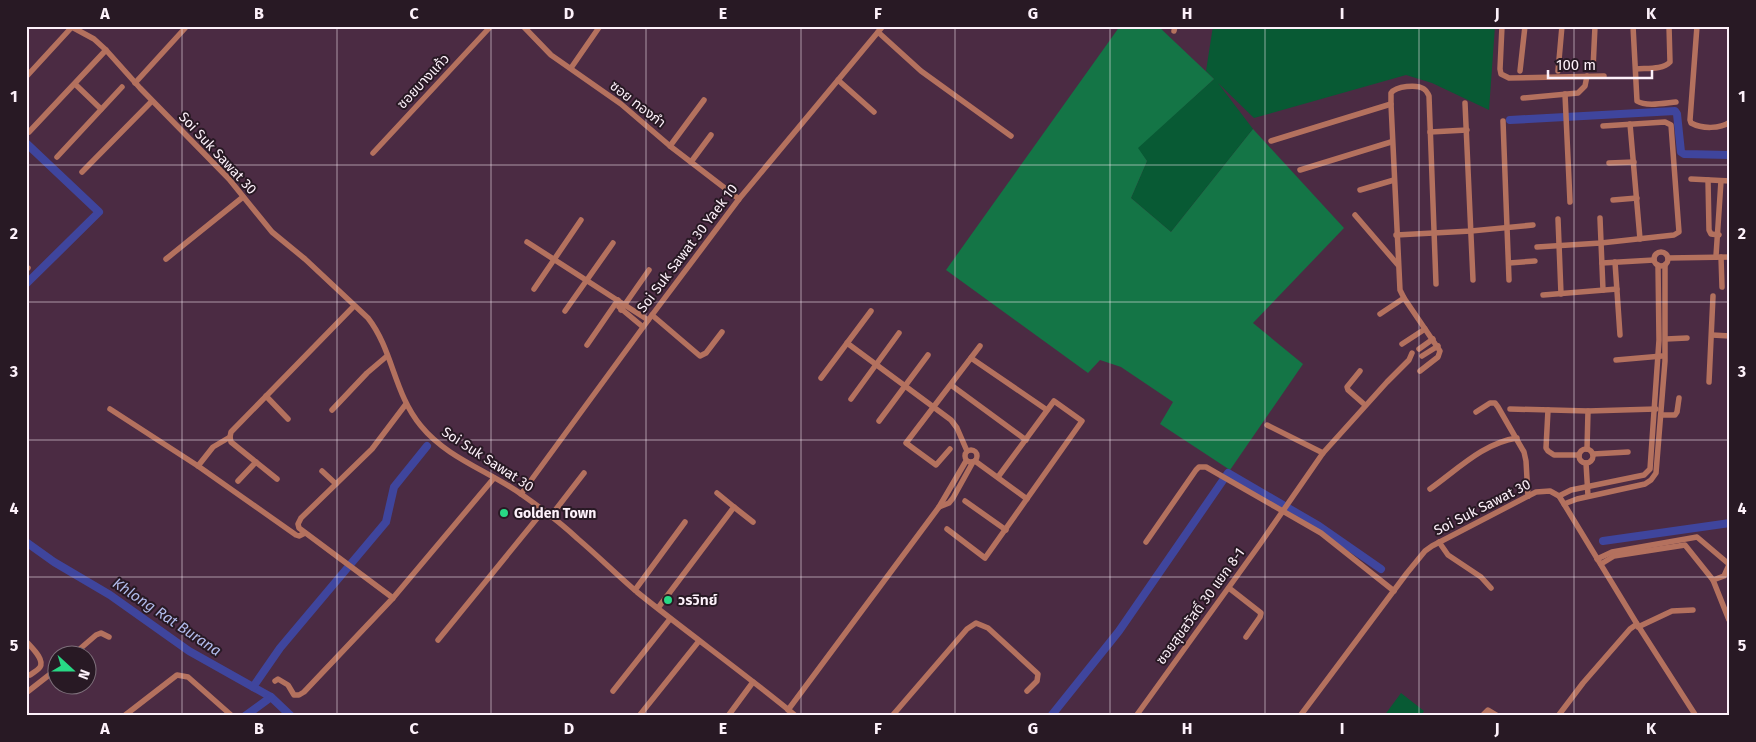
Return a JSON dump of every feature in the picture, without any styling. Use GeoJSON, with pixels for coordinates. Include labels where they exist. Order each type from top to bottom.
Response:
{"type":"FeatureCollection","features":[{"type":"Feature","properties":{"kind":"street"},"geometry":{"type":"LineString","coordinates":[[137,85],[187,26]]}},
{"type":"Feature","properties":{"kind":"street","name":"ซอยบางแก้ว"},"geometry":{"type":"LineString","coordinates":[[373,153],[491,26]]}},
{"type":"Feature","properties":{"kind":"street","name":"ซอย ทองภํา"},"geometry":{"type":"LineString","coordinates":[[523,26],[551,55],[621,104],[670,146],[739,199]]}},
{"type":"Feature","properties":{"kind":"street"},"geometry":{"type":"LineString","coordinates":[[570,68],[600,26]]}},
{"type":"Feature","properties":{"kind":"street","name":"Soi Suk Sawat 30 Yaek 10"},"geometry":{"type":"LineString","coordinates":[[521,494],[739,199],[883,26]]}},
{"type":"Feature","properties":{"kind":"street"},"geometry":{"type":"LineString","coordinates":[[1502,26],[1500,69],[1504,76],[1509,78],[1604,76]]}},
{"type":"Feature","properties":{"kind":"street"},"geometry":{"type":"LineString","coordinates":[[1520,71],[1525,26]]}},
{"type":"Feature","properties":{"kind":"street"},"geometry":{"type":"LineString","coordinates":[[1558,71],[1562,26]]}},
{"type":"Feature","properties":{"kind":"street"},"geometry":{"type":"LineString","coordinates":[[1593,70],[1595,26]]}},
{"type":"Feature","properties":{"kind":"street"},"geometry":{"type":"LineString","coordinates":[[1633,26],[1636,69],[1635,98],[1639,103],[1676,102]]}},
{"type":"Feature","properties":{"kind":"street"},"geometry":{"type":"LineString","coordinates":[[1636,69],[1668,66],[1671,57],[1669,26]]}},
{"type":"Feature","properties":{"kind":"street"},"geometry":{"type":"LineString","coordinates":[[1697,26],[1691,123],[1698,126],[1720,127],[1730,122]]}},
{"type":"Feature","properties":{"kind":"street"},"geometry":{"type":"LineString","coordinates":[[26,77],[70,27]]}},
{"type":"Feature","properties":{"kind":"street","name":"Soi Suk Sawat 30"},"geometry":{"type":"LineString","coordinates":[[70,27],[87,35],[106,50],[152,101],[229,179],[272,232],[305,259],[368,318],[376,328],[406,404],[422,428],[444,448],[521,494],[550,516],[577,537],[670,619],[796,716]]}},
{"type":"Feature","properties":{"kind":"street"},"geometry":{"type":"LineString","coordinates":[[878,32],[921,71],[1011,136]]}},
{"type":"Feature","properties":{"kind":"street"},"geometry":{"type":"LineString","coordinates":[[29,132],[106,50]]}},
{"type":"Feature","properties":{"kind":"street"},"geometry":{"type":"LineString","coordinates":[[1523,98],[1578,93],[1583,90],[1587,76]]}},
{"type":"Feature","properties":{"kind":"street"},"geometry":{"type":"LineString","coordinates":[[838,80],[874,112]]}},
{"type":"Feature","properties":{"kind":"street"},"geometry":{"type":"LineString","coordinates":[[75,84],[101,109]]}},
{"type":"Feature","properties":{"kind":"street"},"geometry":{"type":"LineString","coordinates":[[1420,372],[1438,357],[1440,351],[1400,290],[1390,104],[1391,93],[1396,88],[1419,86],[1423,88],[1428,96],[1436,284]]}},
{"type":"Feature","properties":{"kind":"street"},"geometry":{"type":"LineString","coordinates":[[57,157],[122,87]]}},
{"type":"Feature","properties":{"kind":"street"},"geometry":{"type":"LineString","coordinates":[[1565,94],[1570,202]]}},
{"type":"Feature","properties":{"kind":"street"},"geometry":{"type":"LineString","coordinates":[[670,146],[704,100]]}},
{"type":"Feature","properties":{"kind":"street"},"geometry":{"type":"LineString","coordinates":[[82,172],[152,101]]}},
{"type":"Feature","properties":{"kind":"street"},"geometry":{"type":"LineString","coordinates":[[1466,103],[1473,280]]}},
{"type":"Feature","properties":{"kind":"street"},"geometry":{"type":"LineString","coordinates":[[1271,141],[1390,104]]}},
{"type":"Feature","properties":{"kind":"street"},"geometry":{"type":"LineString","coordinates":[[1503,121],[1509,280]]}},
{"type":"Feature","properties":{"kind":"street"},"geometry":{"type":"LineString","coordinates":[[1537,247],[1640,239],[1674,235],[1679,232],[1672,127],[1669,123],[1665,122],[1603,126]]}},
{"type":"Feature","properties":{"kind":"street"},"geometry":{"type":"LineString","coordinates":[[1630,124],[1640,239]]}},
{"type":"Feature","properties":{"kind":"street"},"geometry":{"type":"LineString","coordinates":[[1430,132],[1467,130]]}},
{"type":"Feature","properties":{"kind":"street"},"geometry":{"type":"LineString","coordinates":[[691,162],[711,135]]}},
{"type":"Feature","properties":{"kind":"street"},"geometry":{"type":"LineString","coordinates":[[1300,170],[1391,142]]}},
{"type":"Feature","properties":{"kind":"street"},"geometry":{"type":"LineString","coordinates":[[1609,163],[1634,162]]}},
{"type":"Feature","properties":{"kind":"street"},"geometry":{"type":"LineString","coordinates":[[1691,179],[1730,181]]}},
{"type":"Feature","properties":{"kind":"street"},"geometry":{"type":"LineString","coordinates":[[1360,190],[1394,180]]}},
{"type":"Feature","properties":{"kind":"street"},"geometry":{"type":"LineString","coordinates":[[1708,180],[1710,230],[1711,234],[1719,235]]}},
{"type":"Feature","properties":{"kind":"street"},"geometry":{"type":"LineString","coordinates":[[1721,181],[1719,256],[1722,287]]}},
{"type":"Feature","properties":{"kind":"street"},"geometry":{"type":"LineString","coordinates":[[166,259],[243,197]]}},
{"type":"Feature","properties":{"kind":"street"},"geometry":{"type":"LineString","coordinates":[[1613,200],[1637,198]]}},
{"type":"Feature","properties":{"kind":"street"},"geometry":{"type":"LineString","coordinates":[[1355,215],[1398,266]]}},
{"type":"Feature","properties":{"kind":"street"},"geometry":{"type":"LineString","coordinates":[[1600,218],[1603,290]]}},
{"type":"Feature","properties":{"kind":"street"},"geometry":{"type":"LineString","coordinates":[[1558,219],[1562,294]]}},
{"type":"Feature","properties":{"kind":"street"},"geometry":{"type":"LineString","coordinates":[[534,289],[581,220]]}},
{"type":"Feature","properties":{"kind":"street"},"geometry":{"type":"LineString","coordinates":[[1396,235],[1533,225]]}},
{"type":"Feature","properties":{"kind":"street"},"geometry":{"type":"LineString","coordinates":[[527,242],[615,300],[643,327]]}},
{"type":"Feature","properties":{"kind":"street"},"geometry":{"type":"LineString","coordinates":[[565,311],[613,243]]}},
{"type":"Feature","properties":{"kind":"street"},"geometry":{"type":"LineString","coordinates":[[1564,504],[1571,500],[1645,484],[1656,473],[1666,339],[1659,263],[1656,254],[1666,253],[1668,258]]}},
{"type":"Feature","properties":{"kind":"street"},"geometry":{"type":"LineString","coordinates":[[1602,263],[1659,263],[1668,258],[1730,257]]}},
{"type":"Feature","properties":{"kind":"street"},"geometry":{"type":"LineString","coordinates":[[1509,263],[1536,261]]}},
{"type":"Feature","properties":{"kind":"street"},"geometry":{"type":"LineString","coordinates":[[1615,262],[1620,335]]}},
{"type":"Feature","properties":{"kind":"street"},"geometry":{"type":"LineString","coordinates":[[1659,263],[1658,356],[1651,462],[1647,473],[1570,490],[1558,496],[1696,716]]}},
{"type":"Feature","properties":{"kind":"street"},"geometry":{"type":"LineString","coordinates":[[623,307],[649,270]]}},
{"type":"Feature","properties":{"kind":"street"},"geometry":{"type":"LineString","coordinates":[[1543,294],[1617,289]]}},
{"type":"Feature","properties":{"kind":"street"},"geometry":{"type":"LineString","coordinates":[[1709,382],[1713,296]]}},
{"type":"Feature","properties":{"kind":"street"},"geometry":{"type":"LineString","coordinates":[[1380,314],[1404,298]]}},
{"type":"Feature","properties":{"kind":"street"},"geometry":{"type":"LineString","coordinates":[[587,345],[615,300]]}},
{"type":"Feature","properties":{"kind":"street"},"geometry":{"type":"LineString","coordinates":[[276,479],[231,442],[231,432],[354,306]]}},
{"type":"Feature","properties":{"kind":"street"},"geometry":{"type":"LineString","coordinates":[[623,307],[650,317],[700,356],[706,353],[722,332]]}},
{"type":"Feature","properties":{"kind":"street"},"geometry":{"type":"LineString","coordinates":[[821,378],[871,311]]}},
{"type":"Feature","properties":{"kind":"street"},"geometry":{"type":"LineString","coordinates":[[1402,344],[1425,329]]}},
{"type":"Feature","properties":{"kind":"street"},"geometry":{"type":"LineString","coordinates":[[851,399],[899,333]]}},
{"type":"Feature","properties":{"kind":"street"},"geometry":{"type":"LineString","coordinates":[[1712,335],[1730,336]]}},
{"type":"Feature","properties":{"kind":"street"},"geometry":{"type":"LineString","coordinates":[[1666,339],[1687,338]]}},
{"type":"Feature","properties":{"kind":"street"},"geometry":{"type":"LineString","coordinates":[[1419,349],[1433,340]]}},
{"type":"Feature","properties":{"kind":"street"},"geometry":{"type":"LineString","coordinates":[[847,343],[955,424],[967,451]]}},
{"type":"Feature","properties":{"kind":"street"},"geometry":{"type":"LineString","coordinates":[[950,449],[936,465],[906,443],[980,346]]}},
{"type":"Feature","properties":{"kind":"street"},"geometry":{"type":"LineString","coordinates":[[1422,356],[1438,346]]}},
{"type":"Feature","properties":{"kind":"street","name":"ซอยสุขสวัสดิ์ 30 แยก 8-1"},"geometry":{"type":"LineString","coordinates":[[1136,716],[1323,454],[1365,406],[1412,360],[1412,353]]}},
{"type":"Feature","properties":{"kind":"street"},"geometry":{"type":"LineString","coordinates":[[879,421],[928,355]]}},
{"type":"Feature","properties":{"kind":"street"},"geometry":{"type":"LineString","coordinates":[[1616,360],[1665,355]]}},
{"type":"Feature","properties":{"kind":"street"},"geometry":{"type":"LineString","coordinates":[[332,410],[367,373],[387,356]]}},
{"type":"Feature","properties":{"kind":"street"},"geometry":{"type":"LineString","coordinates":[[971,358],[1047,410]]}},
{"type":"Feature","properties":{"kind":"street"},"geometry":{"type":"LineString","coordinates":[[1360,371],[1347,386],[1348,390],[1365,406]]}},
{"type":"Feature","properties":{"kind":"street"},"geometry":{"type":"LineString","coordinates":[[951,385],[1026,440]]}},
{"type":"Feature","properties":{"kind":"street"},"geometry":{"type":"LineString","coordinates":[[266,396],[288,420]]}},
{"type":"Feature","properties":{"kind":"street"},"geometry":{"type":"LineString","coordinates":[[1510,409],[1588,411],[1654,409],[1675,415],[1679,398]]}},
{"type":"Feature","properties":{"kind":"street"},"geometry":{"type":"LineString","coordinates":[[947,529],[985,558],[1082,421],[1054,401],[998,477]]}},
{"type":"Feature","properties":{"kind":"street"},"geometry":{"type":"LineString","coordinates":[[1476,412],[1490,402],[1495,404],[1517,438],[1526,461],[1528,496]]}},
{"type":"Feature","properties":{"kind":"street"},"geometry":{"type":"LineString","coordinates":[[393,598],[299,528],[298,524],[301,518],[372,449],[406,404]]}},
{"type":"Feature","properties":{"kind":"street"},"geometry":{"type":"LineString","coordinates":[[110,408],[198,466],[296,535],[299,536],[305,532]]}},
{"type":"Feature","properties":{"kind":"street"},"geometry":{"type":"LineString","coordinates":[[1548,410],[1546,448],[1548,451],[1554,455],[1579,455]]}},
{"type":"Feature","properties":{"kind":"street"},"geometry":{"type":"LineString","coordinates":[[1587,449],[1588,411]]}},
{"type":"Feature","properties":{"kind":"street"},"geometry":{"type":"LineString","coordinates":[[1267,425],[1323,454]]}},
{"type":"Feature","properties":{"kind":"street"},"geometry":{"type":"LineString","coordinates":[[198,466],[213,447],[230,436]]}},
{"type":"Feature","properties":{"kind":"street"},"geometry":{"type":"LineString","coordinates":[[1430,490],[1486,448],[1517,438]]}},
{"type":"Feature","properties":{"kind":"street"},"geometry":{"type":"LineString","coordinates":[[1579,455],[1582,450],[1587,449]]}},
{"type":"Feature","properties":{"kind":"street"},"geometry":{"type":"LineString","coordinates":[[1587,449],[1593,454],[1628,452]]}},
{"type":"Feature","properties":{"kind":"street"},"geometry":{"type":"LineString","coordinates":[[940,507],[949,503],[953,498],[974,461],[976,453],[972,450],[967,451]]}},
{"type":"Feature","properties":{"kind":"street"},"geometry":{"type":"LineString","coordinates":[[788,710],[940,507],[966,461],[964,456],[967,451]]}},
{"type":"Feature","properties":{"kind":"street"},"geometry":{"type":"LineString","coordinates":[[1586,463],[1591,461],[1593,454]]}},
{"type":"Feature","properties":{"kind":"street"},"geometry":{"type":"LineString","coordinates":[[1579,455],[1581,460],[1586,463]]}},
{"type":"Feature","properties":{"kind":"street"},"geometry":{"type":"LineString","coordinates":[[966,461],[974,461],[1028,499]]}},
{"type":"Feature","properties":{"kind":"street"},"geometry":{"type":"LineString","coordinates":[[238,481],[256,462]]}},
{"type":"Feature","properties":{"kind":"street"},"geometry":{"type":"LineString","coordinates":[[1586,463],[1588,496]]}},
{"type":"Feature","properties":{"kind":"street"},"geometry":{"type":"LineString","coordinates":[[1146,542],[1199,467],[1206,467],[1233,483],[1286,508],[1394,591]]}},
{"type":"Feature","properties":{"kind":"street"},"geometry":{"type":"LineString","coordinates":[[322,471],[336,484]]}},
{"type":"Feature","properties":{"kind":"street"},"geometry":{"type":"LineString","coordinates":[[550,516],[584,473]]}},
{"type":"Feature","properties":{"kind":"street"},"geometry":{"type":"LineString","coordinates":[[275,681],[278,679],[283,681],[294,695],[299,695],[393,598],[494,478]]}},
{"type":"Feature","properties":{"kind":"street","name":"Soi Suk Sawat 30"},"geometry":{"type":"LineString","coordinates":[[1300,716],[1425,551],[1528,496],[1547,490],[1554,492],[1558,496]]}},
{"type":"Feature","properties":{"kind":"street"},"geometry":{"type":"LineString","coordinates":[[717,493],[753,522]]}},
{"type":"Feature","properties":{"kind":"street"},"geometry":{"type":"LineString","coordinates":[[965,501],[1006,530]]}},
{"type":"Feature","properties":{"kind":"street"},"geometry":{"type":"LineString","coordinates":[[658,608],[734,507]]}},
{"type":"Feature","properties":{"kind":"street"},"geometry":{"type":"LineString","coordinates":[[438,640],[543,511]]}},
{"type":"Feature","properties":{"kind":"street"},"geometry":{"type":"LineString","coordinates":[[635,590],[685,522]]}},
{"type":"Feature","properties":{"kind":"street"},"geometry":{"type":"LineString","coordinates":[[1599,561],[1612,552],[1697,537],[1729,565],[1724,576],[1713,580]]}},
{"type":"Feature","properties":{"kind":"street"},"geometry":{"type":"LineString","coordinates":[[1439,542],[1448,555],[1481,577],[1491,588]]}},
{"type":"Feature","properties":{"kind":"street"},"geometry":{"type":"LineString","coordinates":[[1599,561],[1614,556],[1685,545],[1713,580],[1729,620]]}},
{"type":"Feature","properties":{"kind":"street"},"geometry":{"type":"LineString","coordinates":[[1228,588],[1261,612],[1260,617],[1246,636]]}},
{"type":"Feature","properties":{"kind":"street"},"geometry":{"type":"LineString","coordinates":[[1558,716],[1583,683],[1630,630],[1672,612],[1693,610]]}},
{"type":"Feature","properties":{"kind":"street"},"geometry":{"type":"LineString","coordinates":[[612,691],[670,619]]}},
{"type":"Feature","properties":{"kind":"street"},"geometry":{"type":"LineString","coordinates":[[892,716],[967,629],[976,623],[988,628],[1038,674],[1037,681],[1028,691]]}},
{"type":"Feature","properties":{"kind":"street"},"geometry":{"type":"LineString","coordinates":[[86,644],[101,633],[109,637]]}},
{"type":"Feature","properties":{"kind":"street"},"geometry":{"type":"LineString","coordinates":[[639,716],[699,640]]}},
{"type":"Feature","properties":{"kind":"street"},"geometry":{"type":"LineString","coordinates":[[26,641],[42,663],[30,675]]}},
{"type":"Feature","properties":{"kind":"street"},"geometry":{"type":"LineString","coordinates":[[124,716],[177,675],[188,677],[232,716]]}},
{"type":"Feature","properties":{"kind":"street"},"geometry":{"type":"LineString","coordinates":[[26,693],[48,676]]}},
{"type":"Feature","properties":{"kind":"street"},"geometry":{"type":"LineString","coordinates":[[728,716],[753,682]]}},
{"type":"Feature","properties":{"kind":"street"},"geometry":{"type":"LineString","coordinates":[[1482,716],[1488,710],[1498,716]]}},
{"type":"Feature","properties":{"kind":"green space"},"geometry":{"type":"Polygon","coordinates":[[[1120,26],[1158,26],[1214,79],[1138,148],[1147,161],[1131,198],[1171,232],[1253,129],[1344,228],[1253,323],[1303,364],[1230,470],[1160,424],[1173,402],[1121,367],[1100,360],[1088,373],[946,270],[1120,26]]]}},
{"type":"Feature","properties":{"kind":"green space"},"geometry":{"type":"Polygon","coordinates":[[[1213,26],[1495,26],[1489,110],[1432,83],[1406,75],[1254,118],[1218,83],[1253,129],[1171,232],[1131,198],[1147,161],[1137,148],[1214,79],[1206,71],[1213,26]]]}},
{"type":"Feature","properties":{"kind":"green space"},"geometry":{"type":"Polygon","coordinates":[[[1401,693],[1424,711],[1421,716],[1384,716],[1401,693]]]}},
{"type":"Feature","properties":{"kind":"waterway"},"geometry":{"type":"LineString","coordinates":[[1510,120],[1675,111],[1677,114],[1681,152],[1684,154],[1730,155]]}},
{"type":"Feature","properties":{"kind":"waterway"},"geometry":{"type":"LineString","coordinates":[[26,143],[99,212],[26,284]]}},
{"type":"Feature","properties":{"kind":"waterway"},"geometry":{"type":"LineString","coordinates":[[253,687],[280,648],[386,522],[394,487],[427,446]]}},
{"type":"Feature","properties":{"kind":"waterway"},"geometry":{"type":"LineString","coordinates":[[1051,716],[1119,631],[1228,473],[1319,526],[1381,569]]}},
{"type":"Feature","properties":{"kind":"waterway"},"geometry":{"type":"LineString","coordinates":[[1603,541],[1730,523]]}},
{"type":"Feature","properties":{"kind":"waterway","name":"Khlong Rat Burana"},"geometry":{"type":"LineString","coordinates":[[26,542],[54,562],[110,595],[189,651],[271,697],[291,716]]}},
{"type":"Feature","properties":{"kind":"waterway"},"geometry":{"type":"LineString","coordinates":[[245,716],[271,697]]}},
{"type":"Feature","properties":{"kind":"place","name":"Golden Town"},"geometry":{"type":"Point","coordinates":[504,513]}},
{"type":"Feature","properties":{"kind":"place","name":"วรวิทย์"},"geometry":{"type":"Point","coordinates":[668,600]}}]}
